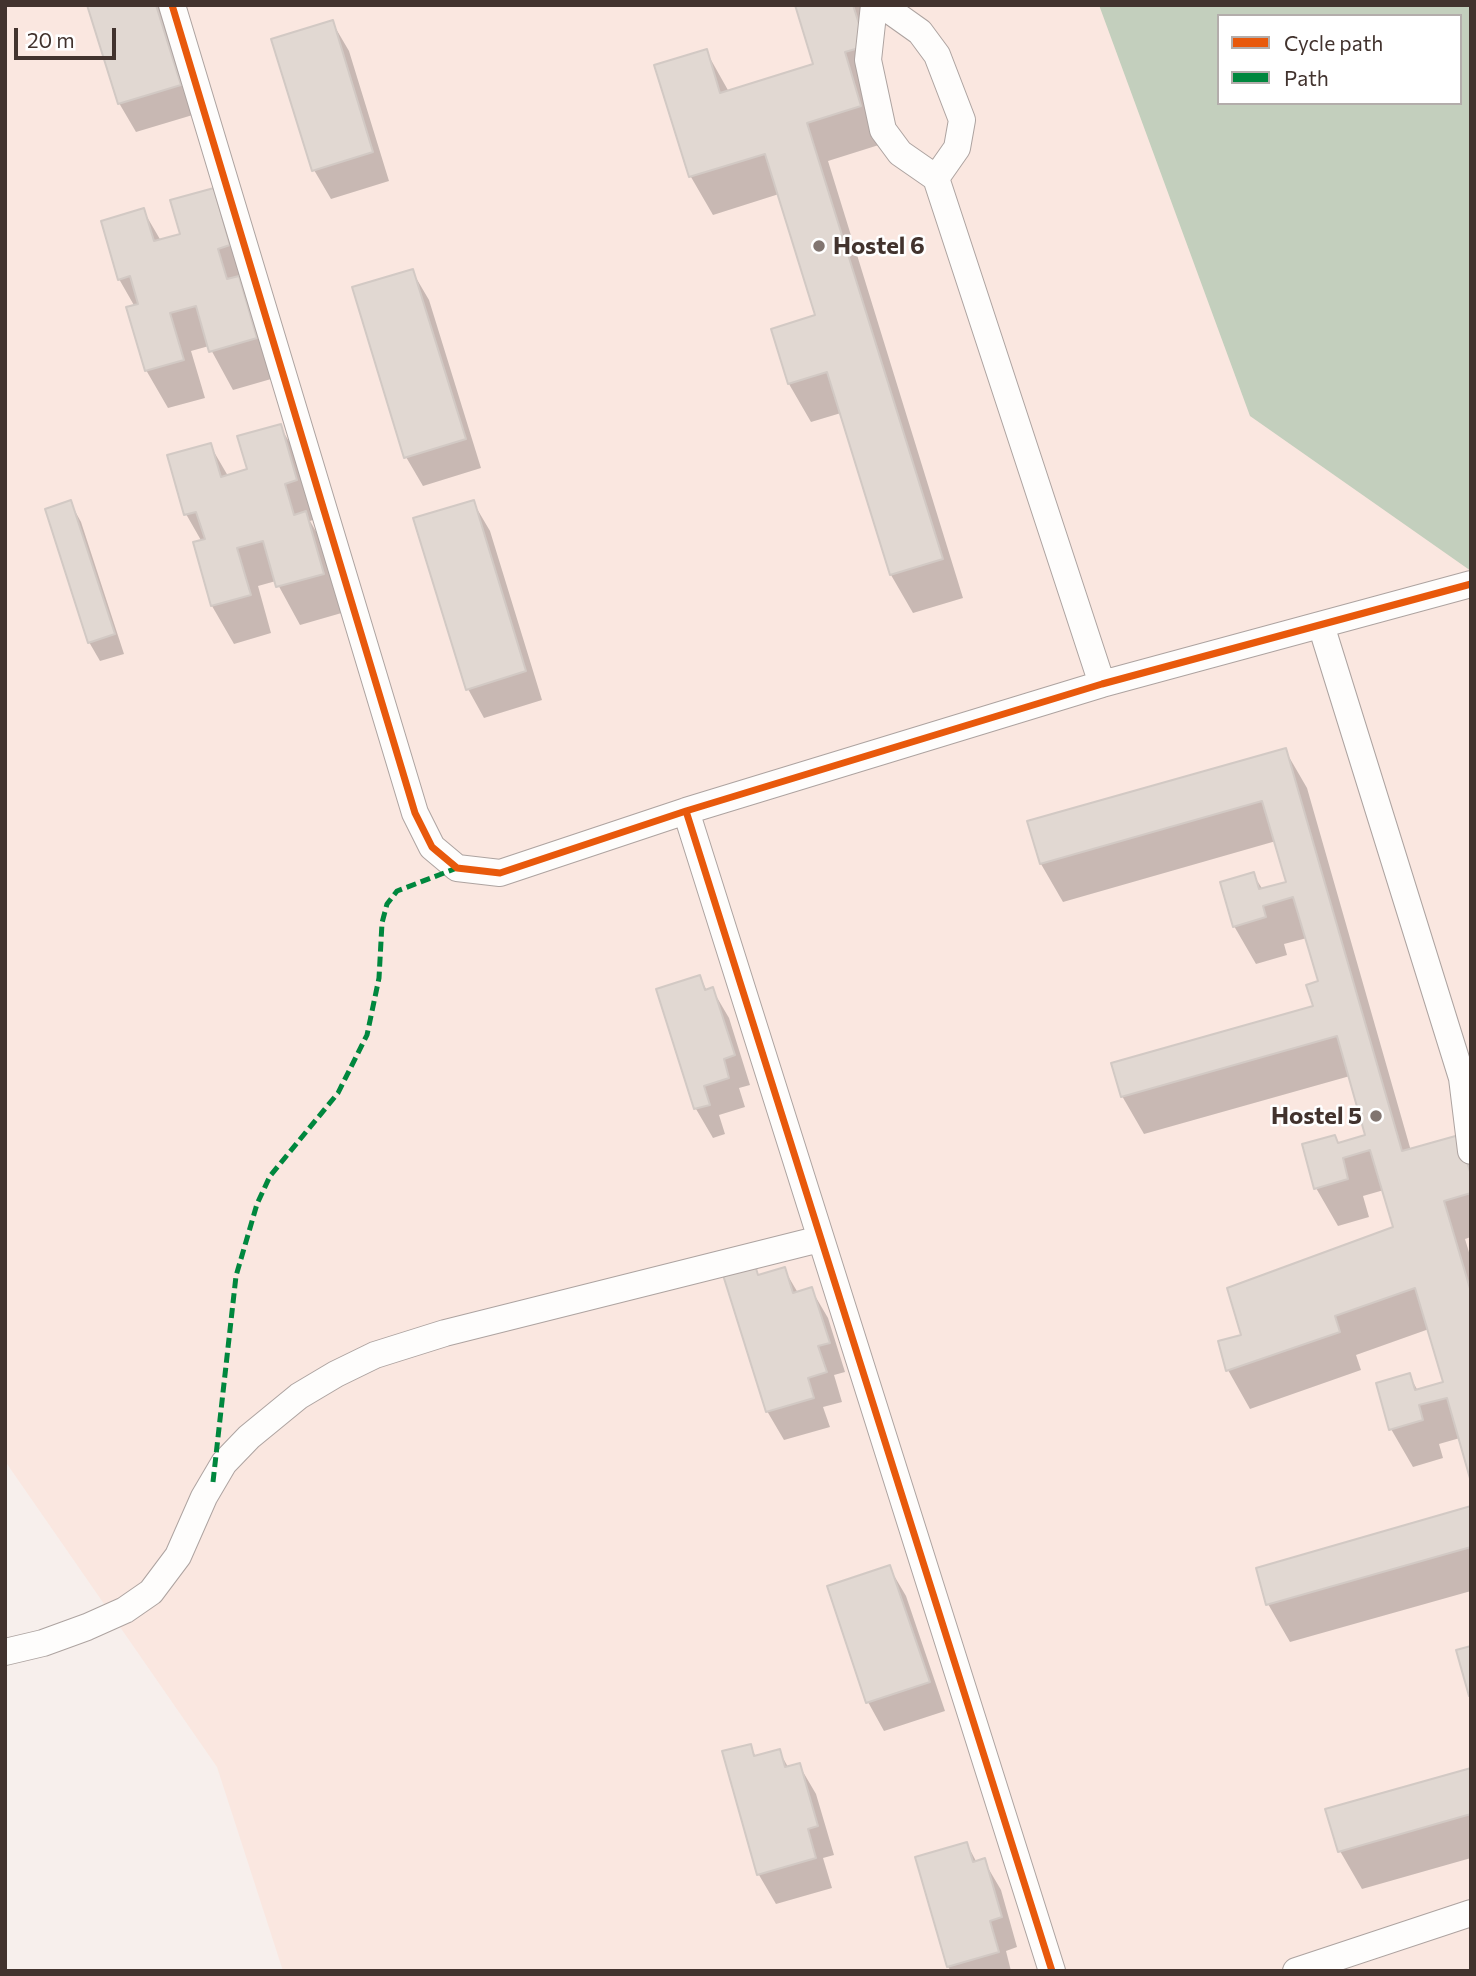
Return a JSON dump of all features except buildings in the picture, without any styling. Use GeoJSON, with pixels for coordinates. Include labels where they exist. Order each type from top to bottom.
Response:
{"type":"FeatureCollection","features":[{"type":"Feature","properties":{"kind":"street"},"geometry":{"type":"LineString","coordinates":[[172,5],[415,813],[432,848],[457,868],[500,873],[686,811],[1102,684],[1471,584]]}},
{"type":"Feature","properties":{"kind":"street"},"geometry":{"type":"LineString","coordinates":[[874,5],[868,60],[883,130],[900,153],[936,178],[1102,684]]}},
{"type":"Feature","properties":{"kind":"street"},"geometry":{"type":"LineString","coordinates":[[882,5],[920,32],[937,55],[962,120],[957,148],[936,178]]}},
{"type":"Feature","properties":{"kind":"street"},"geometry":{"type":"LineString","coordinates":[[1321,625],[1466,1083],[1471,1151]]}},
{"type":"Feature","properties":{"kind":"street"},"geometry":{"type":"LineString","coordinates":[[686,811],[1052,1971]]}},
{"type":"Feature","properties":{"kind":"street"},"geometry":{"type":"LineString","coordinates":[[5,1652],[43,1643],[87,1627],[125,1609],[151,1592],[178,1556],[204,1497],[224,1463],[249,1437],[299,1396],[335,1374],[375,1355],[445,1333],[820,1239]]}},
{"type":"Feature","properties":{"kind":"street"},"geometry":{"type":"LineString","coordinates":[[1296,1971],[1471,1913]]}},
{"type":"Feature","properties":{"kind":"shaded area"},"geometry":{"type":"Polygon","coordinates":[[[5,5],[1471,5],[1471,1971],[283,1971],[217,1767],[5,1461],[5,5]]]}},
{"type":"Feature","properties":{"kind":"green space"},"geometry":{"type":"Polygon","coordinates":[[[1099,5],[1471,5],[1471,571],[1250,416],[1099,5]]]}},
{"type":"Feature","properties":{"kind":"marked path"},"geometry":{"type":"LineString","coordinates":[[213,1482],[236,1276],[257,1204],[270,1176],[338,1093],[367,1035],[379,978],[382,923],[387,904],[397,891],[457,868]]}},
{"type":"Feature","properties":{"kind":"cycle path"},"geometry":{"type":"LineString","coordinates":[[172,5],[415,813],[432,847],[457,868],[500,873],[686,811],[1102,684],[1471,584]]}},
{"type":"Feature","properties":{"kind":"cycle path"},"geometry":{"type":"LineString","coordinates":[[686,811],[1052,1971]]}},
{"type":"Feature","properties":{"kind":"place","name":"Hostel 6"},"geometry":{"type":"Point","coordinates":[819,246]}},
{"type":"Feature","properties":{"kind":"place","name":"Hostel 5"},"geometry":{"type":"Point","coordinates":[1376,1116]}}]}
